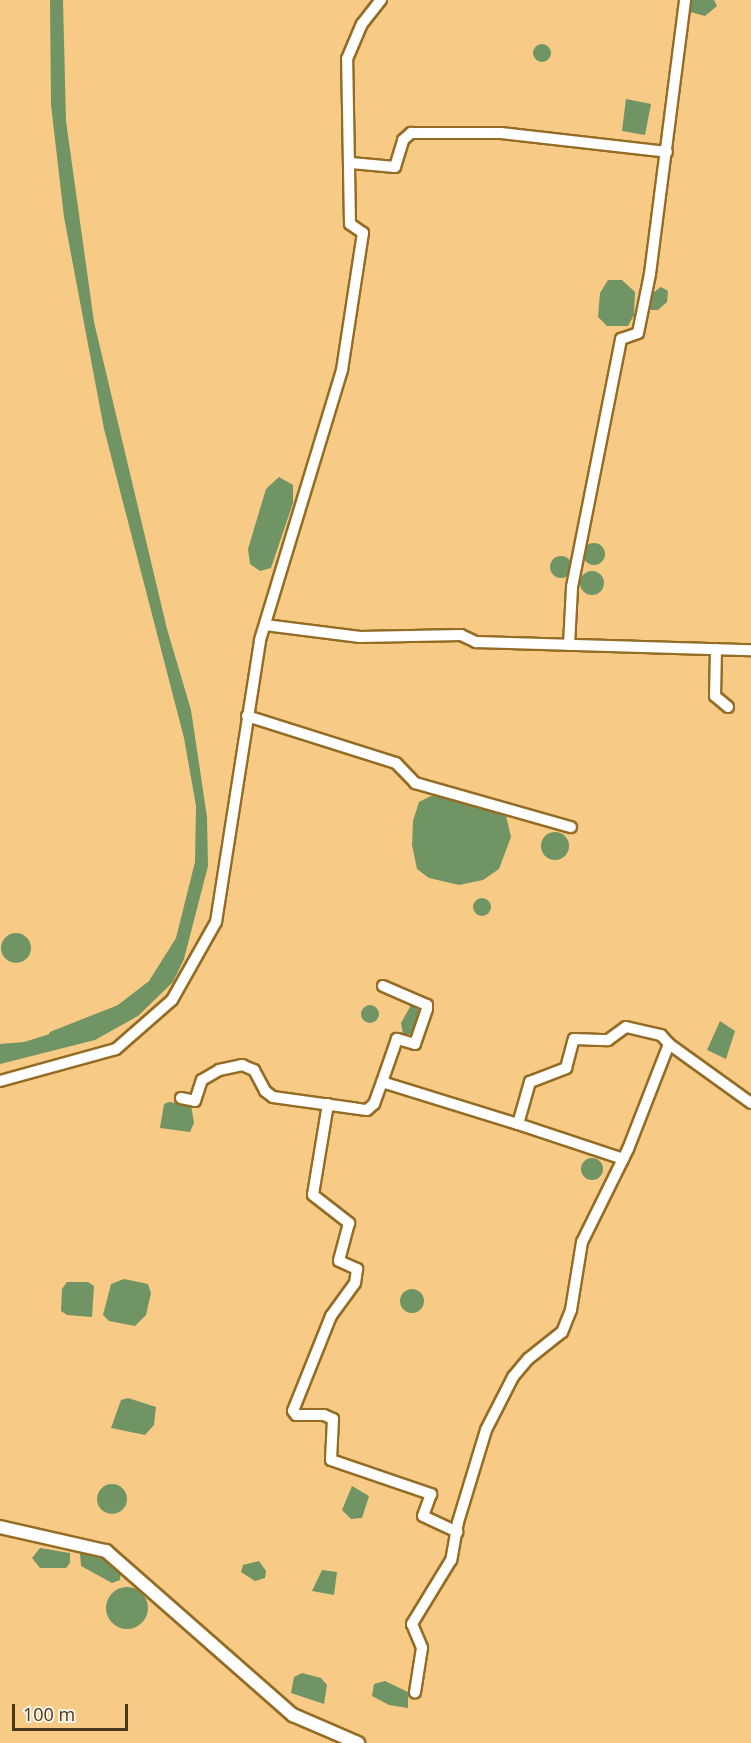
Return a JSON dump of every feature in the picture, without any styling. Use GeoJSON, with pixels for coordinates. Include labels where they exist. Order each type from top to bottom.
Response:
{"type":"FeatureCollection","features":[{"type":"Feature","properties":{"kind":"main road"},"geometry":{"type":"LineString","coordinates":[[0,1527],[106,1551],[293,1715],[358,1743]]}},
{"type":"Feature","properties":{"kind":"street"},"geometry":{"type":"LineString","coordinates":[[0,1081],[116,1048],[172,1000],[216,922],[247,716],[265,625],[342,370],[363,233],[350,224],[351,163],[347,59],[362,24],[381,0]]}},
{"type":"Feature","properties":{"kind":"street"},"geometry":{"type":"LineString","coordinates":[[569,645],[572,587],[621,339],[638,333],[641,322],[667,152],[686,0]]}},
{"type":"Feature","properties":{"kind":"street"},"geometry":{"type":"LineString","coordinates":[[351,163],[394,167],[403,140],[411,133],[501,133],[667,152]]}},
{"type":"Feature","properties":{"kind":"street"},"geometry":{"type":"LineString","coordinates":[[265,625],[360,637],[461,635],[476,642],[751,650]]}},
{"type":"Feature","properties":{"kind":"street"},"geometry":{"type":"LineString","coordinates":[[716,650],[715,696],[728,707]]}},
{"type":"Feature","properties":{"kind":"street"},"geometry":{"type":"LineString","coordinates":[[247,716],[396,763],[415,783],[572,826]]}},
{"type":"Feature","properties":{"kind":"street"},"geometry":{"type":"LineString","coordinates":[[181,1098],[195,1101],[202,1080],[219,1070],[242,1065],[254,1070],[265,1091],[273,1096],[367,1110],[374,1104],[398,1039],[415,1044],[427,1009],[427,1005],[383,986]]}},
{"type":"Feature","properties":{"kind":"street"},"geometry":{"type":"LineString","coordinates":[[518,1124],[530,1082],[566,1068],[574,1039],[608,1040],[626,1027],[661,1035],[669,1044],[751,1102]]}},
{"type":"Feature","properties":{"kind":"street"},"geometry":{"type":"LineString","coordinates":[[415,1692],[422,1648],[412,1624],[451,1560],[490,1421],[513,1377],[528,1359],[562,1332],[571,1310],[582,1242],[623,1159],[669,1044]]}},
{"type":"Feature","properties":{"kind":"street"},"geometry":{"type":"LineString","coordinates":[[382,1082],[623,1159]]}},
{"type":"Feature","properties":{"kind":"street"},"geometry":{"type":"LineString","coordinates":[[328,1104],[313,1195],[347,1220],[339,1261],[357,1269],[355,1283],[331,1316],[293,1411],[296,1416],[324,1415],[333,1419],[331,1460],[431,1494],[423,1516],[457,1532]]}},
{"type":"Feature","properties":{"kind":"shaded area"},"geometry":{"type":"Polygon","coordinates":[[[50,0],[63,0],[66,121],[94,322],[167,629],[191,710],[207,817],[208,866],[184,959],[173,982],[138,1016],[95,1040],[0,1064],[0,1044],[24,1042],[101,1018],[149,981],[176,938],[195,862],[196,806],[184,738],[104,429],[64,217],[51,105],[50,0]]]}},
{"type":"Feature","properties":{"kind":"shaded area"},"geometry":{"type":"Polygon","coordinates":[[[689,0],[714,0],[717,6],[705,16],[690,12],[689,0]]]}},
{"type":"Feature","properties":{"kind":"shaded area"},"geometry":{"type":"Polygon","coordinates":[[[542,44],[548,47],[551,53],[548,59],[542,62],[536,59],[533,53],[536,47],[542,44]]]}},
{"type":"Feature","properties":{"kind":"shaded area"},"geometry":{"type":"Polygon","coordinates":[[[626,99],[651,104],[645,135],[622,131],[626,99]]]}},
{"type":"Feature","properties":{"kind":"shaded area"},"geometry":{"type":"Polygon","coordinates":[[[608,280],[622,280],[635,292],[634,315],[628,326],[607,326],[598,317],[600,293],[608,280]]]}},
{"type":"Feature","properties":{"kind":"shaded area"},"geometry":{"type":"Polygon","coordinates":[[[661,287],[668,291],[667,302],[658,310],[651,310],[648,308],[651,294],[661,287]]]}},
{"type":"Feature","properties":{"kind":"shaded area"},"geometry":{"type":"Polygon","coordinates":[[[279,477],[293,485],[293,503],[271,568],[260,571],[250,564],[248,549],[266,489],[279,477]]]}},
{"type":"Feature","properties":{"kind":"shaded area"},"geometry":{"type":"Polygon","coordinates":[[[594,543],[602,546],[605,554],[602,562],[594,565],[586,562],[583,554],[586,546],[594,543]]]}},
{"type":"Feature","properties":{"kind":"shaded area"},"geometry":{"type":"Polygon","coordinates":[[[561,556],[569,559],[572,567],[569,575],[561,578],[553,575],[550,567],[553,559],[561,556]]]}},
{"type":"Feature","properties":{"kind":"shaded area"},"geometry":{"type":"Polygon","coordinates":[[[592,571],[601,574],[604,583],[601,592],[592,595],[583,592],[580,583],[583,574],[592,571]]]}},
{"type":"Feature","properties":{"kind":"shaded area"},"geometry":{"type":"Polygon","coordinates":[[[431,796],[449,797],[506,816],[511,837],[499,869],[483,880],[459,885],[429,878],[417,869],[412,845],[413,821],[419,802],[431,796]]]}},
{"type":"Feature","properties":{"kind":"shaded area"},"geometry":{"type":"Polygon","coordinates":[[[555,832],[565,836],[569,846],[565,856],[555,860],[545,856],[541,846],[545,836],[555,832]]]}},
{"type":"Feature","properties":{"kind":"shaded area"},"geometry":{"type":"Polygon","coordinates":[[[482,898],[488,901],[491,907],[488,913],[482,916],[476,913],[473,907],[476,901],[482,898]]]}},
{"type":"Feature","properties":{"kind":"shaded area"},"geometry":{"type":"Polygon","coordinates":[[[16,933],[27,937],[31,948],[27,959],[16,963],[5,959],[1,948],[5,937],[16,933]]]}},
{"type":"Feature","properties":{"kind":"shaded area"},"geometry":{"type":"Polygon","coordinates":[[[370,1005],[378,1010],[379,1014],[374,1022],[370,1023],[362,1018],[361,1014],[366,1006],[370,1005]]]}},
{"type":"Feature","properties":{"kind":"shaded area"},"geometry":{"type":"Polygon","coordinates":[[[411,1005],[421,1012],[412,1034],[403,1034],[401,1023],[411,1005]]]}},
{"type":"Feature","properties":{"kind":"shaded area"},"geometry":{"type":"Polygon","coordinates":[[[720,1021],[735,1031],[726,1059],[707,1050],[720,1021]]]}},
{"type":"Feature","properties":{"kind":"shaded area"},"geometry":{"type":"Polygon","coordinates":[[[169,1102],[191,1105],[194,1123],[190,1132],[160,1128],[164,1104],[169,1102]]]}},
{"type":"Feature","properties":{"kind":"shaded area"},"geometry":{"type":"Polygon","coordinates":[[[592,1158],[600,1161],[603,1169],[600,1177],[592,1180],[584,1177],[581,1169],[584,1161],[592,1158]]]}},
{"type":"Feature","properties":{"kind":"shaded area"},"geometry":{"type":"Polygon","coordinates":[[[124,1279],[148,1284],[151,1293],[146,1315],[135,1326],[109,1321],[103,1315],[111,1284],[124,1279]]]}},
{"type":"Feature","properties":{"kind":"shaded area"},"geometry":{"type":"Polygon","coordinates":[[[67,1282],[88,1282],[94,1286],[92,1317],[67,1315],[61,1311],[62,1289],[67,1282]]]}},
{"type":"Feature","properties":{"kind":"shaded area"},"geometry":{"type":"Polygon","coordinates":[[[407,1289],[417,1289],[424,1296],[424,1306],[417,1313],[407,1313],[400,1306],[400,1296],[407,1289]]]}},
{"type":"Feature","properties":{"kind":"shaded area"},"geometry":{"type":"Polygon","coordinates":[[[128,1398],[156,1407],[154,1425],[145,1435],[111,1428],[121,1400],[128,1398]]]}},
{"type":"Feature","properties":{"kind":"shaded area"},"geometry":{"type":"Polygon","coordinates":[[[112,1484],[123,1488],[127,1499],[123,1510],[112,1514],[101,1510],[97,1499],[101,1488],[112,1484]]]}},
{"type":"Feature","properties":{"kind":"shaded area"},"geometry":{"type":"Polygon","coordinates":[[[352,1486],[369,1496],[362,1518],[351,1519],[342,1510],[352,1486]]]}},
{"type":"Feature","properties":{"kind":"shaded area"},"geometry":{"type":"Polygon","coordinates":[[[40,1548],[70,1553],[70,1563],[66,1568],[40,1568],[32,1558],[40,1548]]]}},
{"type":"Feature","properties":{"kind":"shaded area"},"geometry":{"type":"Polygon","coordinates":[[[86,1551],[96,1551],[121,1569],[120,1580],[112,1583],[81,1566],[80,1554],[86,1551]]]}},
{"type":"Feature","properties":{"kind":"shaded area"},"geometry":{"type":"Polygon","coordinates":[[[259,1561],[266,1571],[265,1578],[255,1581],[241,1572],[243,1565],[259,1561]]]}},
{"type":"Feature","properties":{"kind":"shaded area"},"geometry":{"type":"Polygon","coordinates":[[[322,1570],[337,1572],[334,1595],[312,1591],[322,1570]]]}},
{"type":"Feature","properties":{"kind":"shaded area"},"geometry":{"type":"Polygon","coordinates":[[[127,1587],[135,1588],[142,1593],[147,1600],[147,1616],[142,1623],[135,1628],[127,1629],[119,1628],[112,1623],[107,1616],[106,1608],[107,1600],[112,1593],[119,1588],[127,1587]]]}},
{"type":"Feature","properties":{"kind":"shaded area"},"geometry":{"type":"Polygon","coordinates":[[[302,1673],[321,1678],[327,1685],[324,1704],[291,1693],[294,1677],[302,1673]]]}},
{"type":"Feature","properties":{"kind":"shaded area"},"geometry":{"type":"Polygon","coordinates":[[[385,1681],[408,1692],[408,1708],[389,1705],[372,1696],[374,1684],[385,1681]]]}},
{"type":"Feature","properties":{"kind":"waterway"},"geometry":{"type":"LineString","coordinates":[[53,1035],[119,1009]]}}]}
